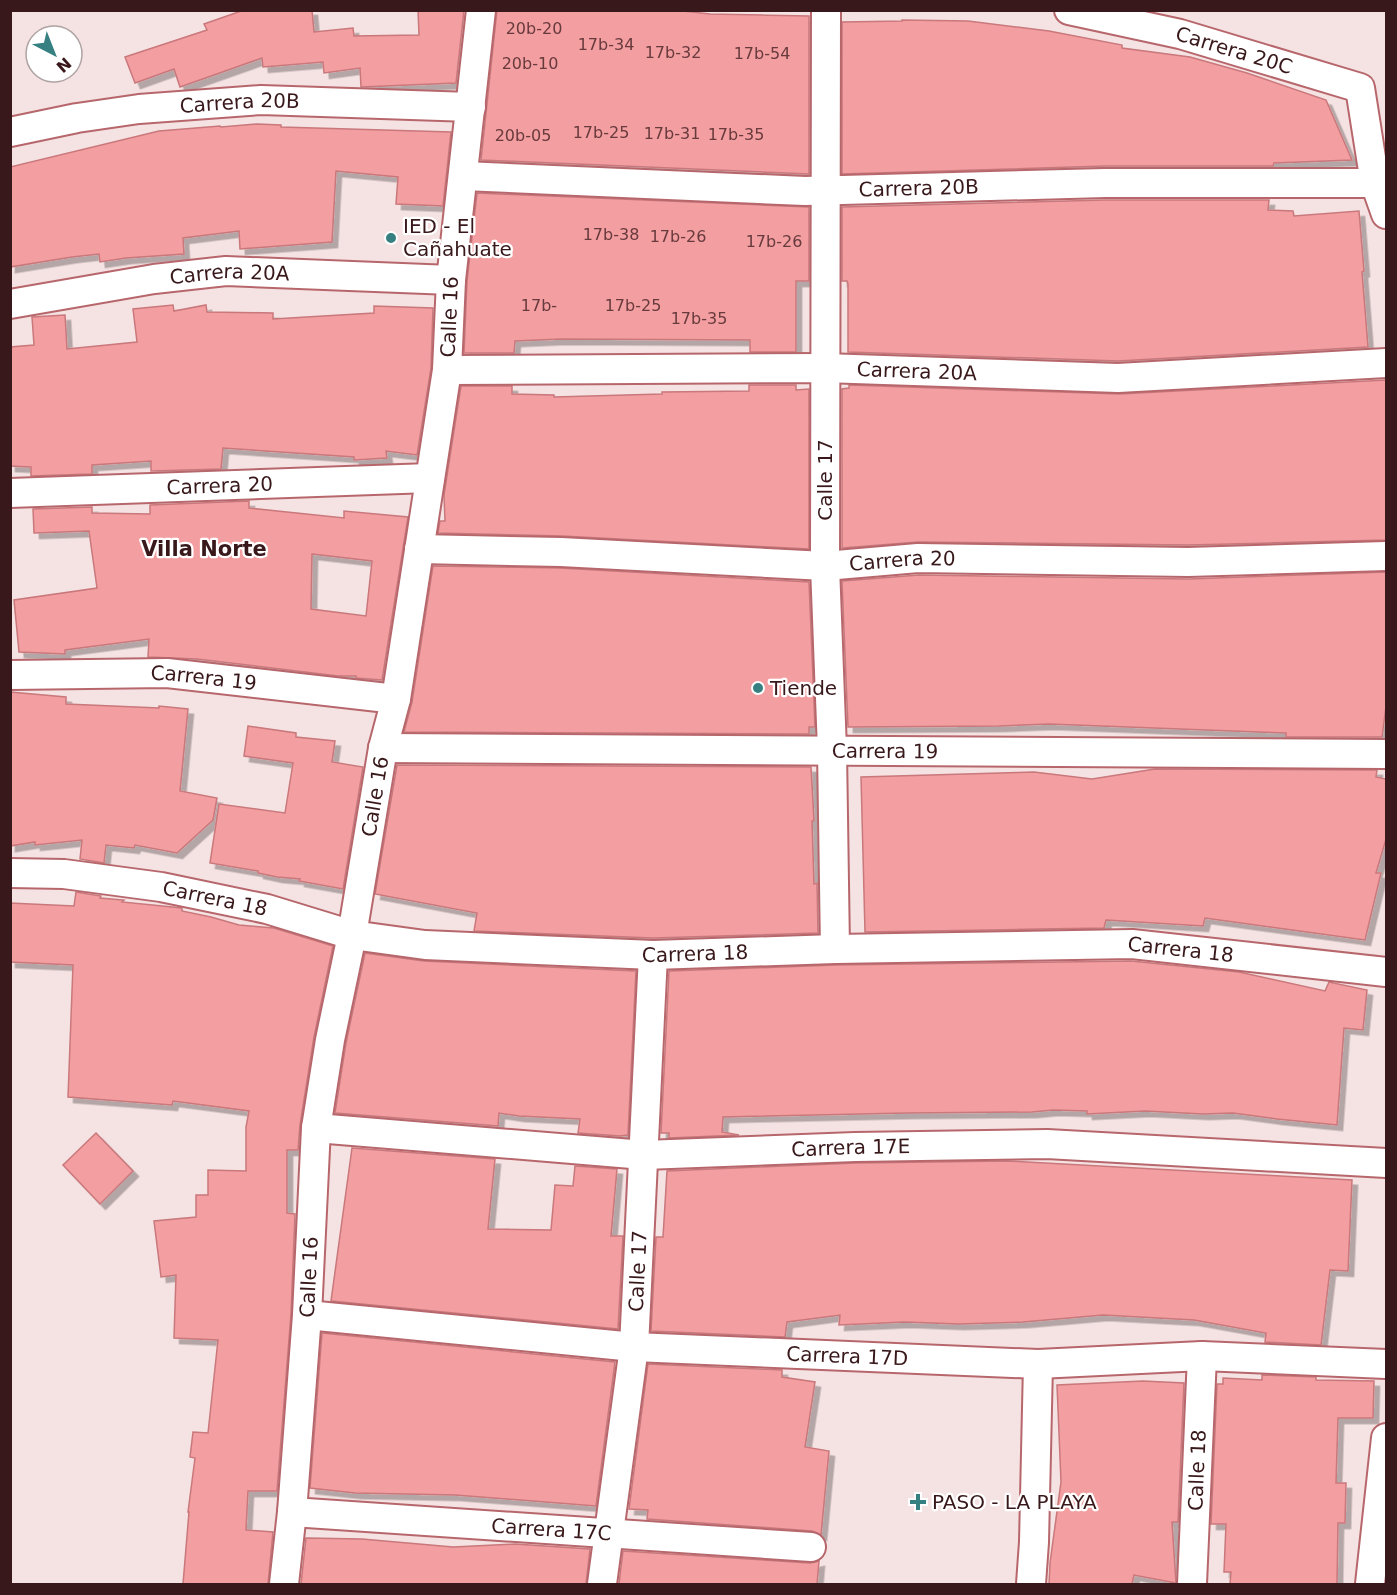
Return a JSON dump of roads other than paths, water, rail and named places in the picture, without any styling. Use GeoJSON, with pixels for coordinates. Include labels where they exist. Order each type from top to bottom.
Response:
{"type":"FeatureCollection","features":[{"type":"Feature","properties":{"kind":"street","name":"Calle 16"},"geometry":{"type":"LineString","coordinates":[[284,1584],[292,1512],[307,1315],[316,1128],[330,1040],[352,935],[383,748],[396,699],[447,370],[452,280],[481,10]]}},
{"type":"Feature","properties":{"kind":"street","name":"Calle 17"},"geometry":{"type":"LineString","coordinates":[[826,10],[825,566],[832,750],[835,949]]}},
{"type":"Feature","properties":{"kind":"street","name":"Carrera 20C"},"geometry":{"type":"LineString","coordinates":[[1069,10],[1180,34],[1360,88],[1376,183]]}},
{"type":"Feature","properties":{"kind":"street","name":"Carrera 20B"},"geometry":{"type":"LineString","coordinates":[[10,132],[77,117],[139,109],[261,100],[471,107]]}},
{"type":"Feature","properties":{"kind":"street","name":"Carrera 20B"},"geometry":{"type":"LineString","coordinates":[[463,176],[793,190],[1105,183],[1376,183]]}},
{"type":"Feature","properties":{"kind":"street"},"geometry":{"type":"LineString","coordinates":[[1376,183],[1386,214]]}},
{"type":"Feature","properties":{"kind":"street","name":"Carrera 20A"},"geometry":{"type":"LineString","coordinates":[[10,304],[154,279],[226,271],[452,280]]}},
{"type":"Feature","properties":{"kind":"street","name":"Carrera 20A"},"geometry":{"type":"LineString","coordinates":[[447,370],[824,368],[1118,378],[1386,363]]}},
{"type":"Feature","properties":{"kind":"street","name":"Carrera 20"},"geometry":{"type":"LineString","coordinates":[[10,493],[430,478]]}},
{"type":"Feature","properties":{"kind":"street","name":"Carrera 20"},"geometry":{"type":"LineString","coordinates":[[419,549],[561,552],[825,566],[918,558],[1188,562],[1386,555]]}},
{"type":"Feature","properties":{"kind":"street","name":"Carrera 19"},"geometry":{"type":"LineString","coordinates":[[10,675],[167,673],[396,699]]}},
{"type":"Feature","properties":{"kind":"street","name":"Carrera 19"},"geometry":{"type":"LineString","coordinates":[[383,748],[1386,754]]}},
{"type":"Feature","properties":{"kind":"street","name":"Carrera 18"},"geometry":{"type":"LineString","coordinates":[[10,873],[64,874],[161,888],[267,909],[352,935],[424,945],[653,955],[835,949],[1132,944],[1386,972]]}},
{"type":"Feature","properties":{"kind":"street","name":"Calle 17"},"geometry":{"type":"LineString","coordinates":[[602,1584],[634,1347],[653,955]]}},
{"type":"Feature","properties":{"kind":"street","name":"Carrera 17E"},"geometry":{"type":"LineString","coordinates":[[316,1128],[644,1155],[855,1147],[1047,1144],[1386,1162]]}},
{"type":"Feature","properties":{"kind":"street","name":"Carrera 17D"},"geometry":{"type":"LineString","coordinates":[[307,1315],[634,1347],[1038,1364],[1202,1356],[1386,1364]]}},
{"type":"Feature","properties":{"kind":"street","name":"Calle 18"},"geometry":{"type":"LineString","coordinates":[[1192,1584],[1202,1356]]}},
{"type":"Feature","properties":{"kind":"street"},"geometry":{"type":"LineString","coordinates":[[1031,1584],[1038,1364]]}},
{"type":"Feature","properties":{"kind":"street"},"geometry":{"type":"LineString","coordinates":[[1370,1584],[1386,1438]]}},
{"type":"Feature","properties":{"kind":"street","name":"Carrera 17C"},"geometry":{"type":"LineString","coordinates":[[292,1512],[811,1547]]}},
{"type":"Feature","properties":{"kind":"place","name":"IED - El Cañahuate"},"geometry":{"type":"Point","coordinates":[391,238]}},
{"type":"Feature","properties":{"kind":"place","name":"Tiende"},"geometry":{"type":"Point","coordinates":[758,688]}},
{"type":"Feature","properties":{"kind":"place","name":"PASO - LA PLAYA"},"geometry":{"type":"Point","coordinates":[918,1502]}},
{"type":"Feature","properties":{"kind":"district","name":"Villa Norte"},"geometry":{"type":"Point","coordinates":[204,549]}}]}
